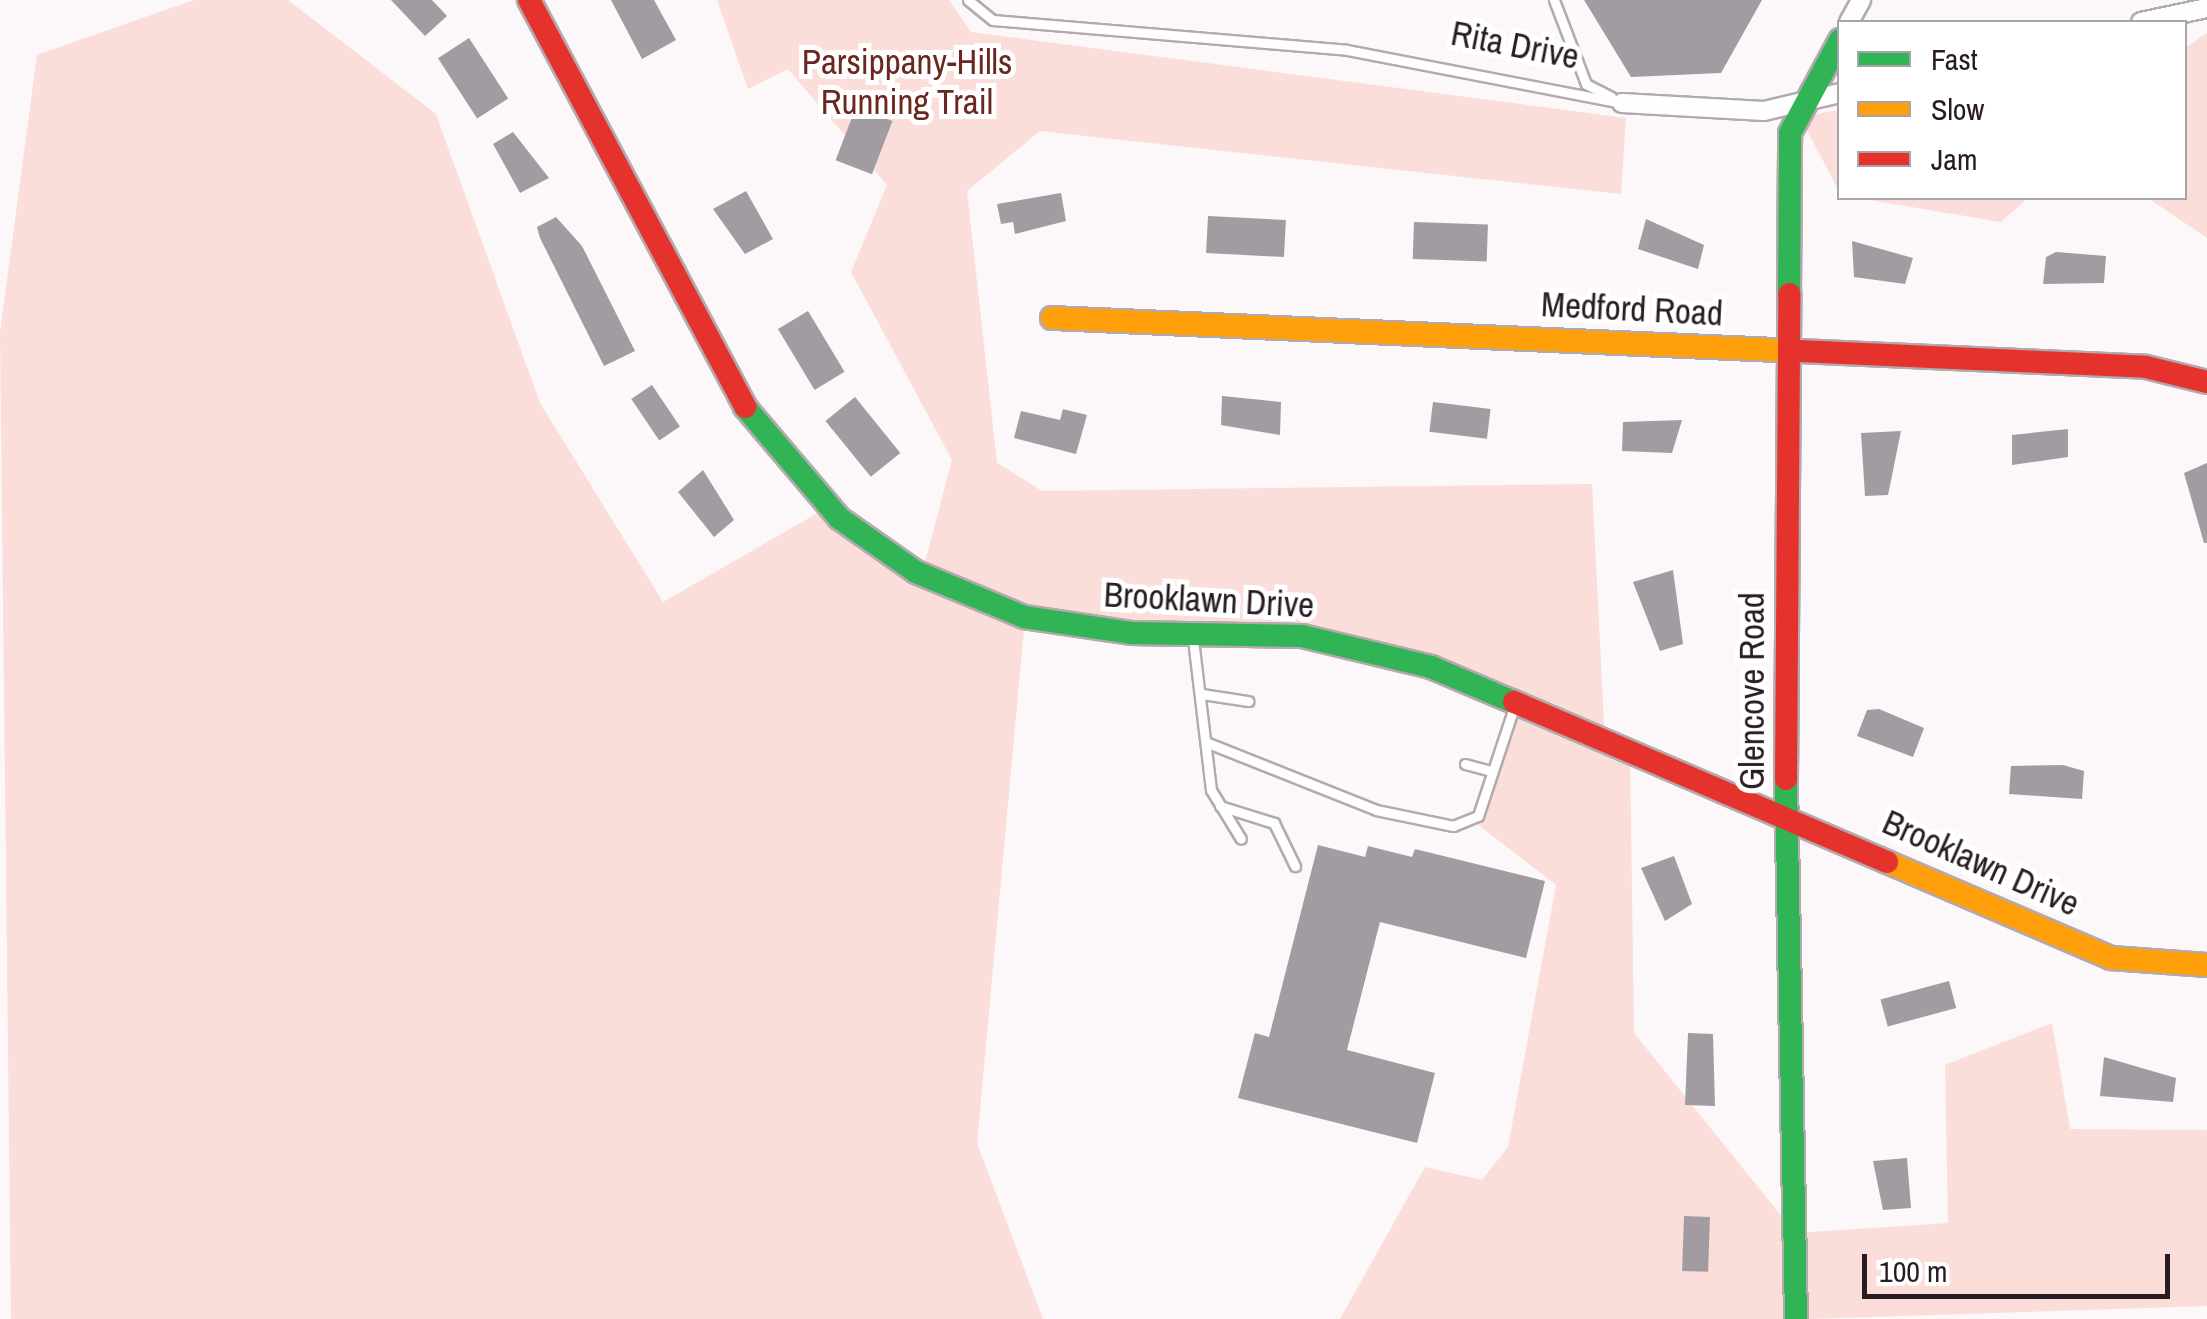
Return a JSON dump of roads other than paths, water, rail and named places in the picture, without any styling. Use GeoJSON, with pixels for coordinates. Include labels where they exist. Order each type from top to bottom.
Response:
{"type":"FeatureCollection","features":[{"type":"Feature","properties":{"kind":"street","name":"Brooklawn Drive"},"geometry":{"type":"LineString","coordinates":[[529,0],[746,410],[839,518],[916,572],[1024,617],[1130,633],[1192,631],[1344,644],[1516,701],[2110,958],[2207,965]]}},
{"type":"Feature","properties":{"kind":"street"},"geometry":{"type":"LineString","coordinates":[[2150,20],[2207,8]]}},
{"type":"Feature","properties":{"kind":"street"},"geometry":{"type":"LineString","coordinates":[[1806,101],[1837,45]]}},
{"type":"Feature","properties":{"kind":"street"},"geometry":{"type":"LineString","coordinates":[[1806,101],[1837,94]]}},
{"type":"Feature","properties":{"kind":"street","name":"Rita Drive"},"geometry":{"type":"LineString","coordinates":[[1622,103],[1764,111],[1806,101]]}},
{"type":"Feature","properties":{"kind":"street","name":"Glencove Road"},"geometry":{"type":"LineString","coordinates":[[1796,1319],[1786,816],[1788,351],[1790,133],[1806,101]]}},
{"type":"Feature","properties":{"kind":"street","name":"Medford Road"},"geometry":{"type":"LineString","coordinates":[[1052,318],[2146,367],[2207,382]]}},
{"type":"Feature","properties":{"kind":"lane","name":"Rita Drive"},"geometry":{"type":"LineString","coordinates":[[968,0],[993,20],[1348,50],[1622,103]]}},
{"type":"Feature","properties":{"kind":"lane"},"geometry":{"type":"LineString","coordinates":[[1554,0],[1586,84],[1622,103]]}},
{"type":"Feature","properties":{"kind":"lane"},"geometry":{"type":"LineString","coordinates":[[1192,631],[1220,806],[1241,839]]}},
{"type":"Feature","properties":{"kind":"lane"},"geometry":{"type":"LineString","coordinates":[[1202,694],[1248,701]]}},
{"type":"Feature","properties":{"kind":"lane"},"geometry":{"type":"LineString","coordinates":[[1208,743],[1376,810],[1453,826],[1478,816],[1516,701]]}},
{"type":"Feature","properties":{"kind":"lane"},"geometry":{"type":"LineString","coordinates":[[1465,764],[1492,771]]}},
{"type":"Feature","properties":{"kind":"lane"},"geometry":{"type":"LineString","coordinates":[[1220,806],[1274,823],[1295,866]]}},
{"type":"Feature","properties":{"kind":"park label","name":"Parsippany-Hills Running Trail"},"geometry":{"type":"Point","coordinates":[907,82]}}]}
